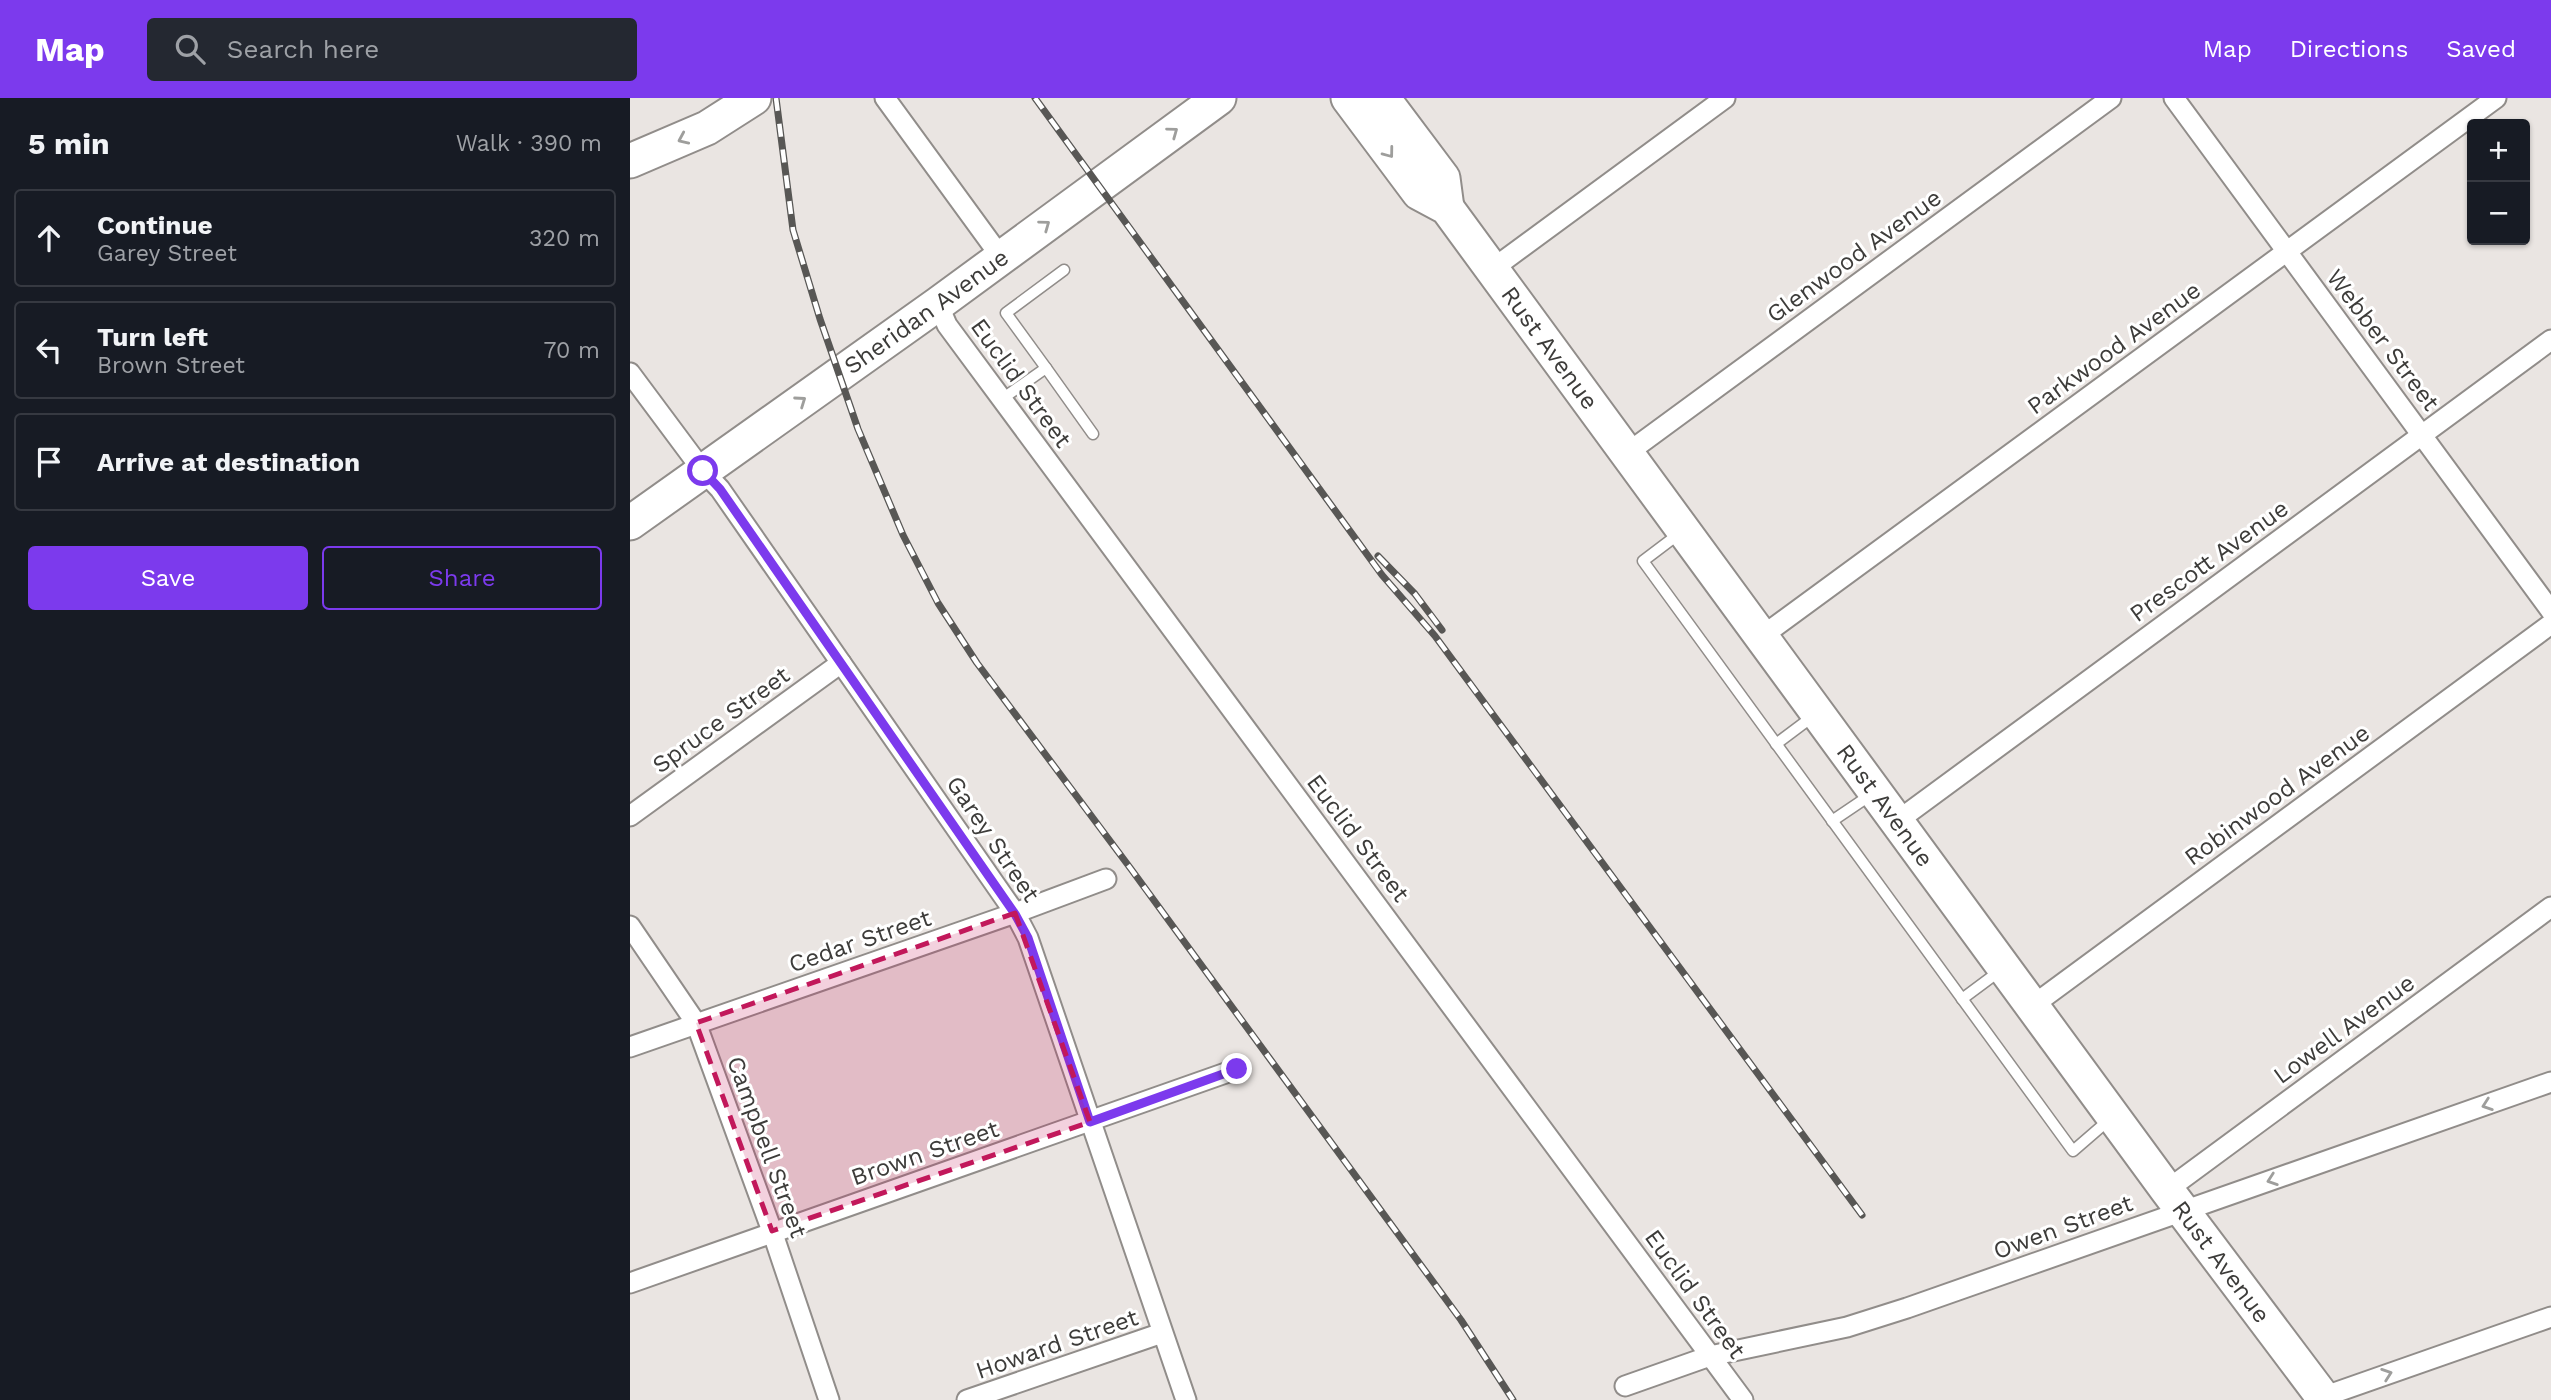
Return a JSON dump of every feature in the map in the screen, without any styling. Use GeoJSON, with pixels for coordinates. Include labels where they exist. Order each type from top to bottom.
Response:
{"type":"FeatureCollection","features":[{"type":"Feature","properties":{"kind":"highway"},"geometry":{"type":"LineString","coordinates":[[630,161],[707,128],[754,98]]}},
{"type":"Feature","properties":{"kind":"highway","name":"Sheridan Avenue"},"geometry":{"type":"LineString","coordinates":[[630,523],[938,304],[1219,98]]}},
{"type":"Feature","properties":{"kind":"highway","name":"Rust Avenue"},"geometry":{"type":"LineString","coordinates":[[1348,98],[1419,193],[1447,208],[2320,1399]]}},
{"type":"Feature","properties":{"kind":"highway","name":"Rust Avenue"},"geometry":{"type":"LineString","coordinates":[[1383,98],[1443,178],[1447,208]]}},
{"type":"Feature","properties":{"kind":"street"},"geometry":{"type":"LineString","coordinates":[[885,98],[1001,257]]}},
{"type":"Feature","properties":{"kind":"street"},"geometry":{"type":"LineString","coordinates":[[1491,270],[1725,98]]}},
{"type":"Feature","properties":{"kind":"street","name":"Glenwood Avenue"},"geometry":{"type":"LineString","coordinates":[[1626,454],[2111,98]]}},
{"type":"Feature","properties":{"kind":"street","name":"Webber Street"},"geometry":{"type":"LineString","coordinates":[[2175,98],[2551,611]]}},
{"type":"Feature","properties":{"kind":"street","name":"Parkwood Avenue"},"geometry":{"type":"LineString","coordinates":[[1761,637],[2496,98]]}},
{"type":"Feature","properties":{"kind":"street","name":"Euclid Street"},"geometry":{"type":"LineString","coordinates":[[938,304],[947,325],[1742,1400]]}},
{"type":"Feature","properties":{"kind":"street","name":"Prescott Avenue"},"geometry":{"type":"LineString","coordinates":[[1896,822],[2551,340]]}},
{"type":"Feature","properties":{"kind":"street","name":"Garey Street"},"geometry":{"type":"LineString","coordinates":[[630,373],[703,471],[720,489],[1015,914],[1028,938],[1186,1400]]}},
{"type":"Feature","properties":{"kind":"street","name":"Robinwood Avenue"},"geometry":{"type":"LineString","coordinates":[[2032,1006],[2551,624]]}},
{"type":"Feature","properties":{"kind":"street","name":"Spruce Street"},"geometry":{"type":"LineString","coordinates":[[630,816],[841,663]]}},
{"type":"Feature","properties":{"kind":"street","name":"Cedar Street"},"geometry":{"type":"LineString","coordinates":[[630,1047],[1015,914],[1106,879]]}},
{"type":"Feature","properties":{"kind":"street","name":"Lowell Avenue"},"geometry":{"type":"LineString","coordinates":[[2175,1200],[2551,907]]}},
{"type":"Feature","properties":{"kind":"street","name":"Campbell Street"},"geometry":{"type":"LineString","coordinates":[[630,926],[696,1023],[772,1231],[828,1400]]}},
{"type":"Feature","properties":{"kind":"street","name":"Brown Street"},"geometry":{"type":"LineString","coordinates":[[630,1283],[1237,1069]]}},
{"type":"Feature","properties":{"kind":"street","name":"Owen Street"},"geometry":{"type":"LineString","coordinates":[[1625,1386],[1710,1356],[1871,1320],[2175,1200],[2551,1082]]}},
{"type":"Feature","properties":{"kind":"street"},"geometry":{"type":"LineString","coordinates":[[2320,1399],[2551,1317]]}},
{"type":"Feature","properties":{"kind":"street","name":"Howard Street"},"geometry":{"type":"LineString","coordinates":[[967,1400],[1162,1333]]}},
{"type":"Feature","properties":{"kind":"lane"},"geometry":{"type":"LineString","coordinates":[[1064,270],[1006,313],[1093,435]]}},
{"type":"Feature","properties":{"kind":"lane"},"geometry":{"type":"LineString","coordinates":[[1002,399],[1046,368]]}},
{"type":"Feature","properties":{"kind":"lane"},"geometry":{"type":"LineString","coordinates":[[1683,530],[1643,561],[2073,1151],[2113,1116]]}},
{"type":"Feature","properties":{"kind":"lane"},"geometry":{"type":"LineString","coordinates":[[1776,744],[1817,713]]}},
{"type":"Feature","properties":{"kind":"lane"},"geometry":{"type":"LineString","coordinates":[[1832,821],[1874,792]]}},
{"type":"Feature","properties":{"kind":"lane"},"geometry":{"type":"LineString","coordinates":[[1962,999],[2004,968]]}},
{"type":"Feature","properties":{"kind":"highlighted area"},"geometry":{"type":"Polygon","coordinates":[[[1015,913],[1090,1122],[772,1231],[696,1023],[1015,913]]]}},
{"type":"Feature","properties":{"kind":"railway"},"geometry":{"type":"LineString","coordinates":[[776,98],[793,230],[820,319],[858,429],[903,535],[938,603],[977,663],[1461,1320],[1513,1400]]}},
{"type":"Feature","properties":{"kind":"railway"},"geometry":{"type":"LineString","coordinates":[[1035,98],[1382,575],[1435,636],[1862,1215]]}},
{"type":"Feature","properties":{"kind":"railway"},"geometry":{"type":"LineString","coordinates":[[1378,556],[1415,594],[1442,630]]}},
{"type":"Feature","properties":{"kind":"route"},"geometry":{"type":"LineString","coordinates":[[703,471],[720,489],[1015,914],[1028,938],[1090,1122],[1237,1069]]}}]}
